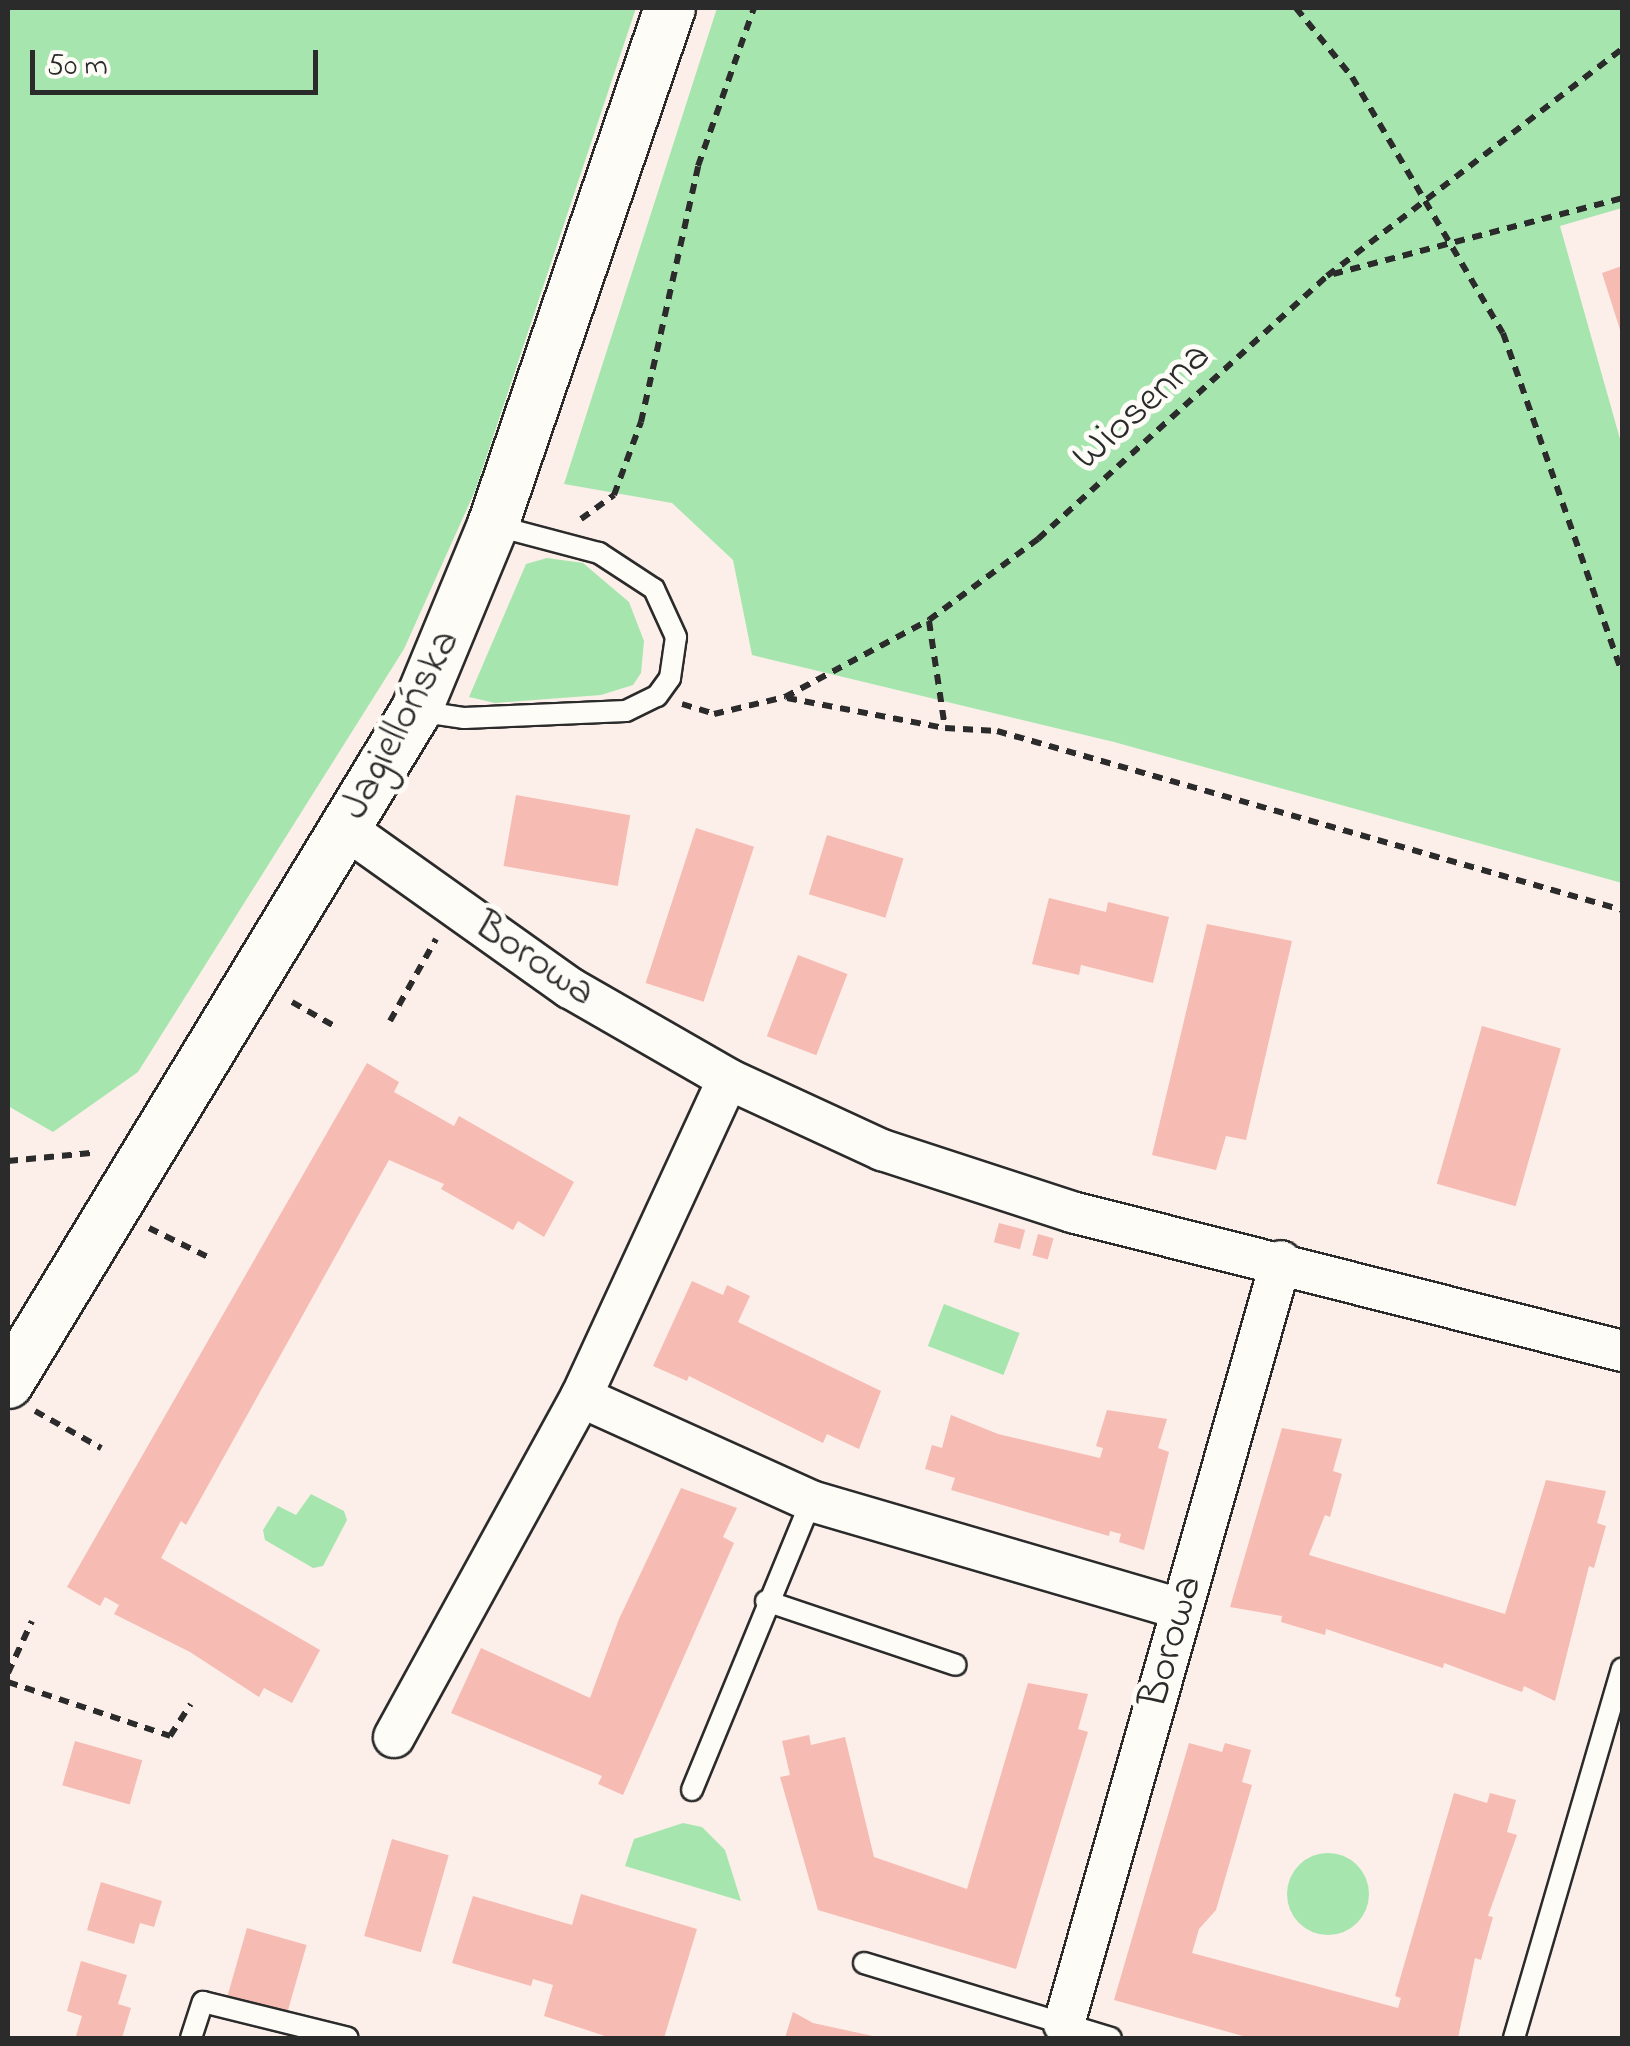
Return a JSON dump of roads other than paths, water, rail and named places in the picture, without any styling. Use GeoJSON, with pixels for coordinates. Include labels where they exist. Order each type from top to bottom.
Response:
{"type":"FeatureCollection","features":[{"type":"Feature","properties":{"kind":"street","name":"Jagiellońska"},"geometry":{"type":"LineString","coordinates":[[18,1396],[416,711],[493,526],[670,8]]}},
{"type":"Feature","properties":{"kind":"street","name":"Borowa"},"geometry":{"type":"LineString","coordinates":[[346,829],[570,988],[728,1079],[917,1161],[1072,1212],[1622,1351]]}},
{"type":"Feature","properties":{"kind":"street"},"geometry":{"type":"LineString","coordinates":[[394,1737],[581,1397],[728,1079]]}},
{"type":"Feature","properties":{"kind":"street","name":"Borowa"},"geometry":{"type":"LineString","coordinates":[[1064,2024],[1282,1262]]}},
{"type":"Feature","properties":{"kind":"street"},"geometry":{"type":"LineString","coordinates":[[581,1397],[811,1501],[1181,1609]]}},
{"type":"Feature","properties":{"kind":"lane"},"geometry":{"type":"LineString","coordinates":[[416,711],[464,718],[626,711],[657,696],[677,660],[670,614],[654,589],[599,553],[493,526]]}},
{"type":"Feature","properties":{"kind":"lane"},"geometry":{"type":"LineString","coordinates":[[692,1790],[766,1601],[811,1501]]}},
{"type":"Feature","properties":{"kind":"lane"},"geometry":{"type":"LineString","coordinates":[[766,1601],[956,1665]]}},
{"type":"Feature","properties":{"kind":"lane"},"geometry":{"type":"LineString","coordinates":[[1514,2038],[1622,1668]]}},
{"type":"Feature","properties":{"kind":"lane"},"geometry":{"type":"LineString","coordinates":[[864,1962],[1111,2038]]}},
{"type":"Feature","properties":{"kind":"lane"},"geometry":{"type":"LineString","coordinates":[[191,2038],[203,2002],[348,2038]]}}]}
